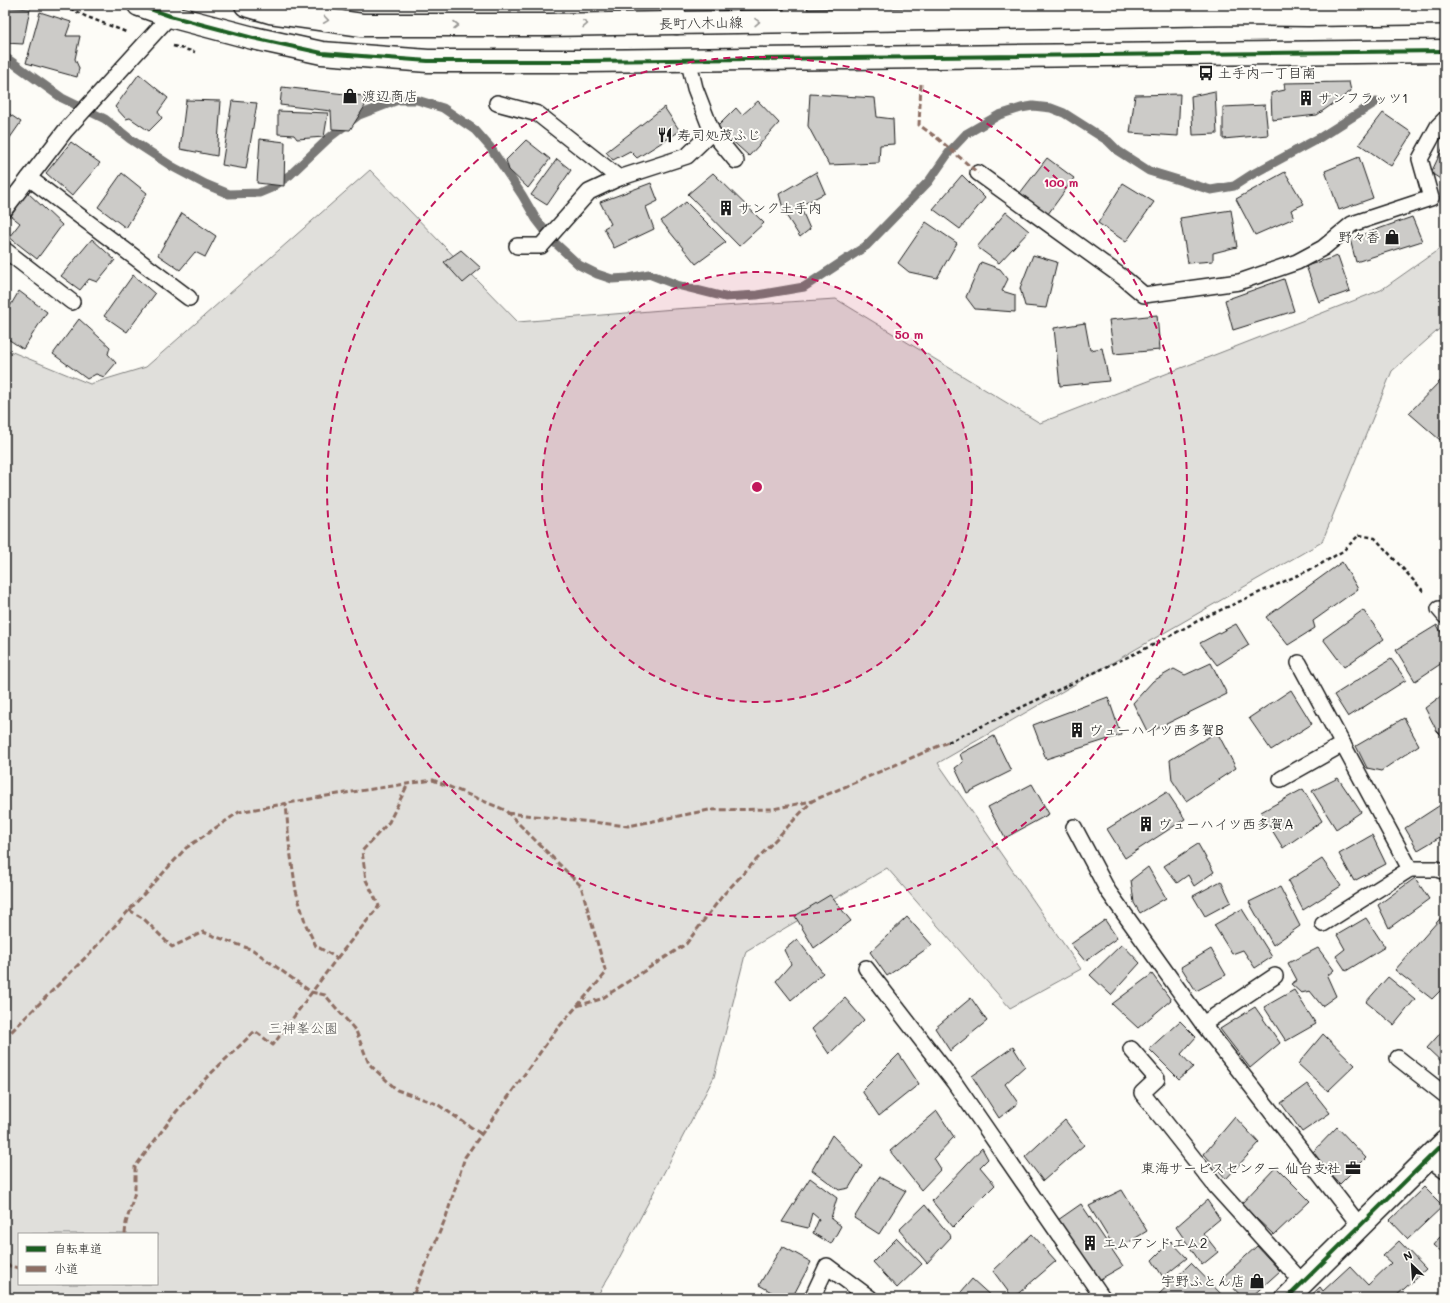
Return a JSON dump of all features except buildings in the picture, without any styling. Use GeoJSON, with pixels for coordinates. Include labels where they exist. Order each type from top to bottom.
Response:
{"type":"FeatureCollection","features":[{"type":"Feature","properties":{"kind":"street"},"geometry":{"type":"LineString","coordinates":[[139,5],[170,16],[253,38],[322,53],[428,61],[1445,51]]}},
{"type":"Feature","properties":{"kind":"street","name":"長町八木山線"},"geometry":{"type":"LineString","coordinates":[[246,5],[270,12],[362,25],[547,25],[674,14],[955,12],[1237,14],[1308,10],[1445,13]]}},
{"type":"Feature","properties":{"kind":"street"},"geometry":{"type":"LineString","coordinates":[[1287,1298],[1445,1142]]}},
{"type":"Feature","properties":{"kind":"lane"},"geometry":{"type":"LineString","coordinates":[[5,209],[10,193],[28,178],[65,131],[170,16]]}},
{"type":"Feature","properties":{"kind":"lane"},"geometry":{"type":"LineString","coordinates":[[688,59],[696,88],[712,132],[736,161]]}},
{"type":"Feature","properties":{"kind":"lane"},"geometry":{"type":"LineString","coordinates":[[497,103],[538,114],[620,178]]}},
{"type":"Feature","properties":{"kind":"lane"},"geometry":{"type":"LineString","coordinates":[[978,173],[1125,279],[1144,295],[1239,282],[1297,262],[1323,248],[1352,224],[1431,198],[1420,159],[1438,126],[1445,119]]}},
{"type":"Feature","properties":{"kind":"lane"},"geometry":{"type":"LineString","coordinates":[[517,246],[541,246],[589,192],[620,178],[687,156],[712,132]]}},
{"type":"Feature","properties":{"kind":"lane"},"geometry":{"type":"LineString","coordinates":[[28,178],[189,298]]}},
{"type":"Feature","properties":{"kind":"lane"},"geometry":{"type":"LineString","coordinates":[[5,250],[72,302]]}},
{"type":"Feature","properties":{"kind":"lane"},"geometry":{"type":"LineString","coordinates":[[1299,663],[1410,869]]}},
{"type":"Feature","properties":{"kind":"lane"},"geometry":{"type":"LineString","coordinates":[[1281,779],[1343,744]]}},
{"type":"Feature","properties":{"kind":"lane"},"geometry":{"type":"LineString","coordinates":[[1074,827],[1108,891],[1203,1024],[1360,1226]]}},
{"type":"Feature","properties":{"kind":"lane"},"geometry":{"type":"LineString","coordinates":[[1323,924],[1410,869],[1437,869],[1445,872]]}},
{"type":"Feature","properties":{"kind":"lane"},"geometry":{"type":"LineString","coordinates":[[866,968],[954,1082],[1102,1298]]}},
{"type":"Feature","properties":{"kind":"lane"},"geometry":{"type":"LineString","coordinates":[[1203,1024],[1275,976]]}},
{"type":"Feature","properties":{"kind":"lane"},"geometry":{"type":"LineString","coordinates":[[1131,1049],[1157,1079],[1142,1093],[1217,1188],[1302,1282]]}},
{"type":"Feature","properties":{"kind":"lane"},"geometry":{"type":"LineString","coordinates":[[1398,1058],[1445,1095]]}},
{"type":"Feature","properties":{"kind":"lane"},"geometry":{"type":"LineString","coordinates":[[1428,1158],[1445,1171]]}},
{"type":"Feature","properties":{"kind":"lane"},"geometry":{"type":"LineString","coordinates":[[812,1298],[827,1266],[870,1298]]}},
{"type":"Feature","properties":{"kind":"path"},"geometry":{"type":"LineString","coordinates":[[948,742],[1153,644],[1205,617],[1314,568],[1343,551],[1359,535],[1375,538],[1442,612]]}},
{"type":"Feature","properties":{"kind":"green space","name":"三神峯公園"},"geometry":{"type":"Polygon","coordinates":[[[370,170],[518,322],[674,309],[836,299],[1040,423],[1381,290],[1445,245],[1445,324],[1392,371],[1322,542],[938,763],[1081,969],[1010,1008],[887,868],[746,951],[714,1077],[614,1268],[596,1298],[5,1298],[5,349],[90,384],[146,367],[370,170]]]}},
{"type":"Feature","properties":{"kind":"waterway"},"geometry":{"type":"LineString","coordinates":[[5,57],[62,98],[105,119],[130,139],[173,167],[205,184],[229,194],[259,193],[271,188],[290,175],[330,137],[359,115],[398,100],[417,100],[443,108],[475,130],[490,147],[536,219],[553,241],[579,265],[597,274],[612,279],[629,278],[649,274],[677,285],[725,297],[757,295],[804,287],[866,246],[929,181],[950,151],[966,134],[999,115],[1021,108],[1033,106],[1051,108],[1064,113],[1108,141],[1118,151],[1149,171],[1211,190],[1234,186],[1251,175],[1321,137],[1376,102]]}},
{"type":"Feature","properties":{"kind":"marked path"},"geometry":{"type":"LineString","coordinates":[[921,84],[919,125],[936,137],[978,173]]}},
{"type":"Feature","properties":{"kind":"marked path"},"geometry":{"type":"LineString","coordinates":[[577,1006],[601,999],[686,944],[723,895],[812,801],[948,742]]}},
{"type":"Feature","properties":{"kind":"marked path"},"geometry":{"type":"LineString","coordinates":[[5,1038],[90,953],[186,848],[239,812],[332,795],[433,780],[505,810],[581,886],[606,973],[557,1029],[465,1157],[446,1217],[412,1298]]}},
{"type":"Feature","properties":{"kind":"marked path"},"geometry":{"type":"LineString","coordinates":[[337,958],[379,906],[366,880],[362,851],[389,822],[408,784]]}},
{"type":"Feature","properties":{"kind":"marked path"},"geometry":{"type":"LineString","coordinates":[[507,813],[628,826],[709,810],[773,809],[812,801]]}},
{"type":"Feature","properties":{"kind":"marked path"},"geometry":{"type":"LineString","coordinates":[[125,1233],[126,1223],[135,1192],[135,1167],[176,1112],[201,1083],[255,1031],[273,1045],[337,958],[316,946],[306,925],[296,891],[289,843],[286,803]]}},
{"type":"Feature","properties":{"kind":"marked path"},"geometry":{"type":"LineString","coordinates":[[129,910],[144,919],[172,947],[203,932],[253,950],[311,992],[325,995],[356,1031],[369,1064],[397,1090],[437,1104],[481,1134]]}},
{"type":"Feature","properties":{"kind":"marked path"},"geometry":{"type":"LineString","coordinates":[[5,1265],[18,1268]]}},
{"type":"Feature","properties":{"kind":"cycle path"},"geometry":{"type":"LineString","coordinates":[[139,5],[170,16],[253,38],[322,53],[428,61],[586,61],[1445,51]]}},
{"type":"Feature","properties":{"kind":"cycle path"},"geometry":{"type":"LineString","coordinates":[[1287,1298],[1445,1142]]}},
{"type":"Feature","properties":{"kind":"place","name":"土手内一丁目南"},"geometry":{"type":"Point","coordinates":[1206,73]}},
{"type":"Feature","properties":{"kind":"place","name":"渡辺商店"},"geometry":{"type":"Point","coordinates":[350,96]}},
{"type":"Feature","properties":{"kind":"place","name":"サンフラッツ1"},"geometry":{"type":"Point","coordinates":[1306,98]}},
{"type":"Feature","properties":{"kind":"place","name":"寿司処茂ふじ"},"geometry":{"type":"Point","coordinates":[665,135]}},
{"type":"Feature","properties":{"kind":"place","name":"サンク土手内"},"geometry":{"type":"Point","coordinates":[726,208]}},
{"type":"Feature","properties":{"kind":"place","name":"野々香"},"geometry":{"type":"Point","coordinates":[1392,237]}},
{"type":"Feature","properties":{"kind":"place","name":"ヴューハイツ西多賀B"},"geometry":{"type":"Point","coordinates":[1077,730]}},
{"type":"Feature","properties":{"kind":"place","name":"ヴューハイツ西多賀A"},"geometry":{"type":"Point","coordinates":[1146,824]}},
{"type":"Feature","properties":{"kind":"place","name":"東海サービスセンター 仙台支社"},"geometry":{"type":"Point","coordinates":[1353,1168]}},
{"type":"Feature","properties":{"kind":"place","name":"エムアンドエム2"},"geometry":{"type":"Point","coordinates":[1090,1243]}},
{"type":"Feature","properties":{"kind":"place","name":"宇野ふとん店"},"geometry":{"type":"Point","coordinates":[1257,1281]}}]}
